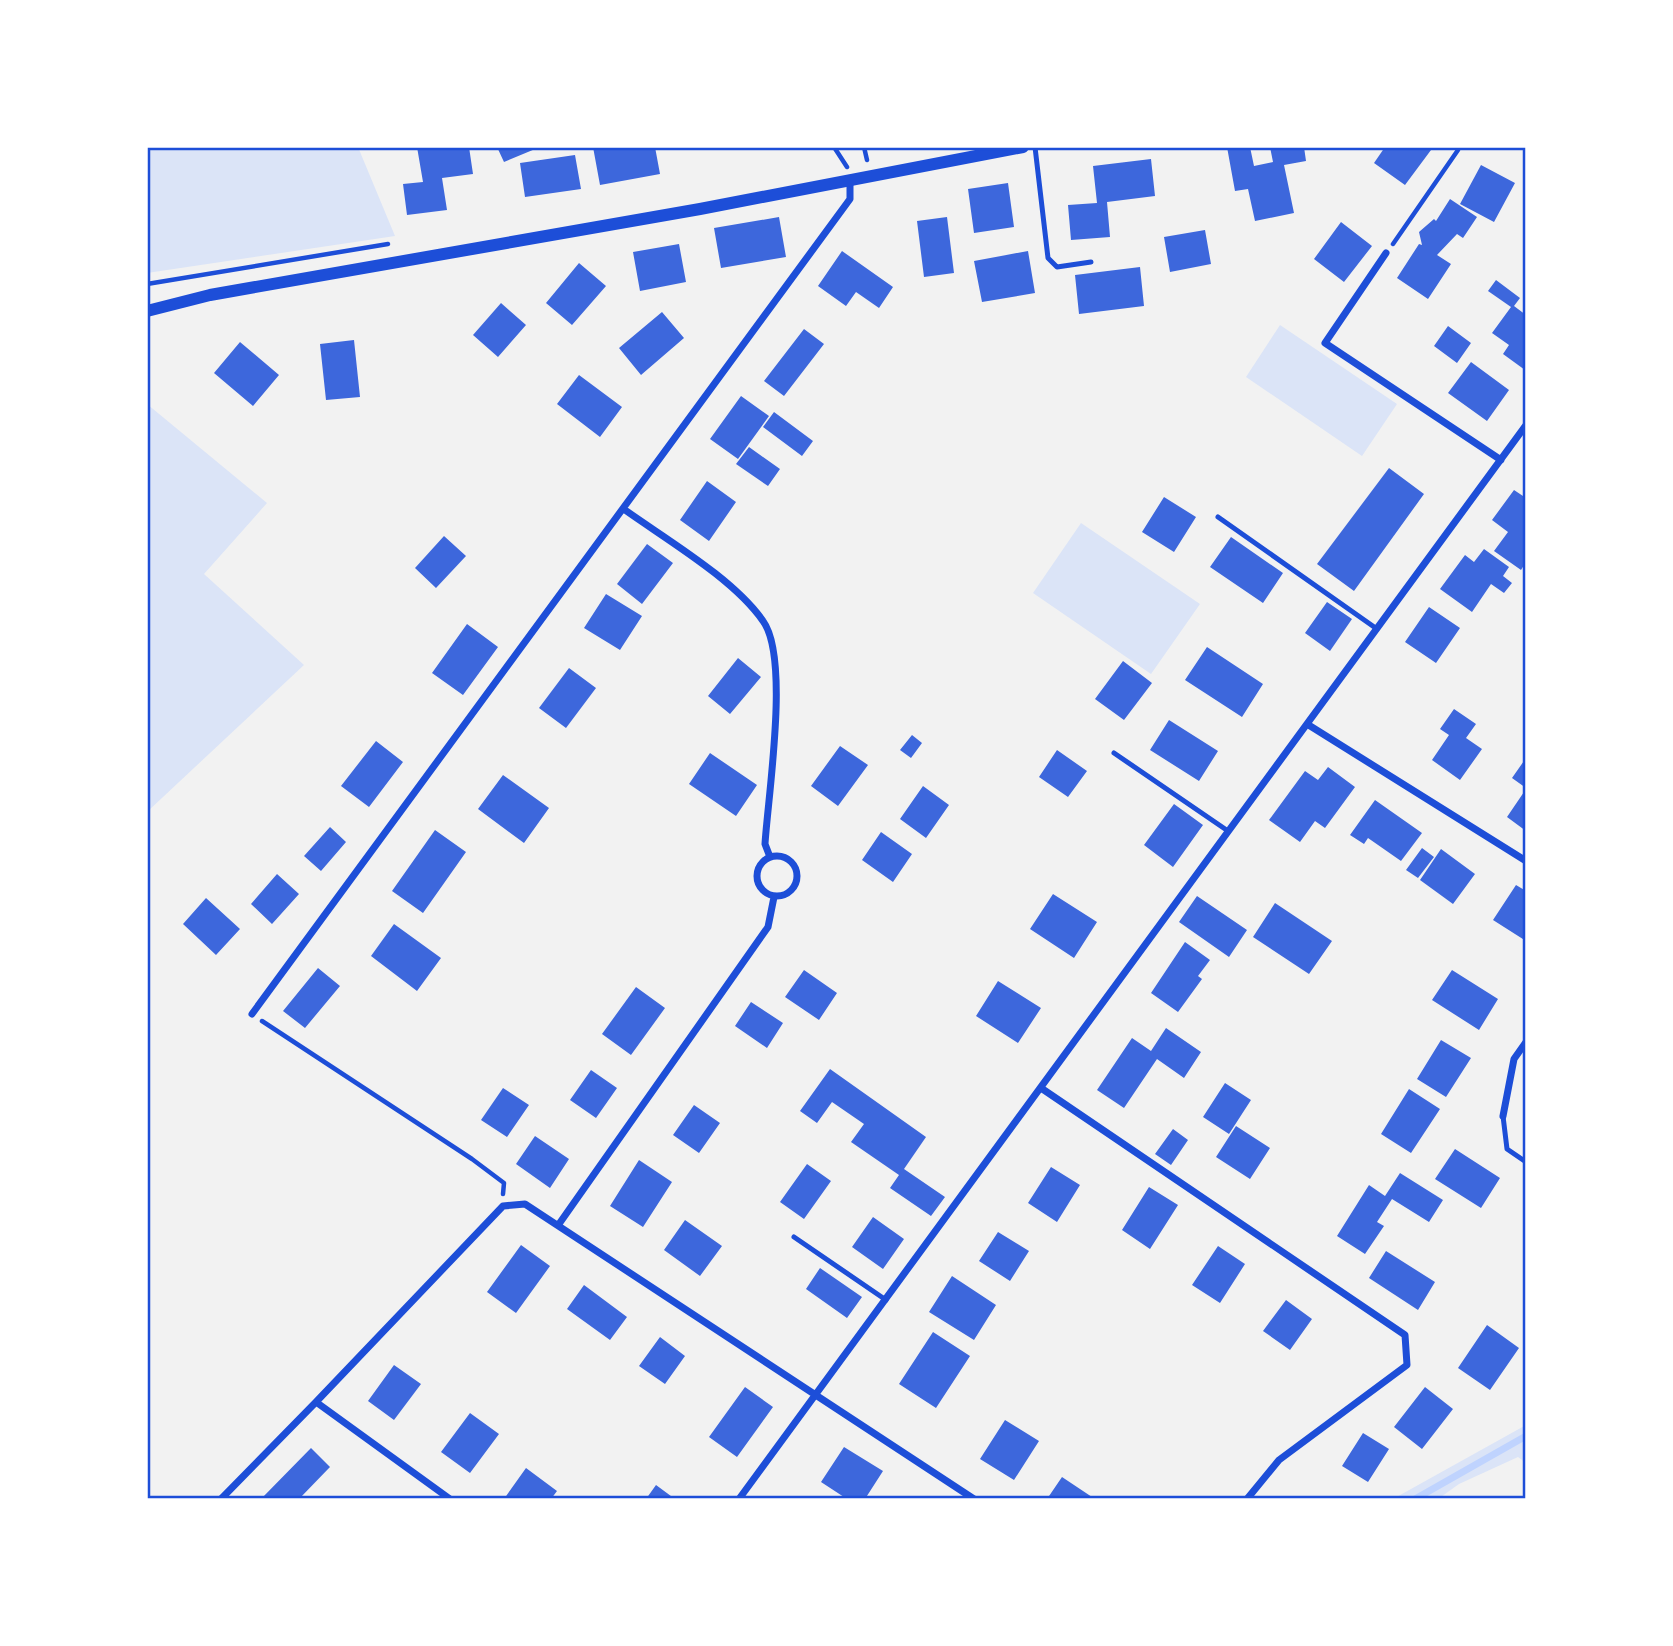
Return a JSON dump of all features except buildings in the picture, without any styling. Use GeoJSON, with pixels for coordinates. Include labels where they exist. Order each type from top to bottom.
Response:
{"type":"FeatureCollection","features":[{"type":"Feature","properties":{"kind":"street"},"geometry":{"type":"LineString","coordinates":[[147,311],[210,295],[850,181],[1023,147]]}},
{"type":"Feature","properties":{"kind":"street"},"geometry":{"type":"LineString","coordinates":[[252,1014],[625,510],[850,199],[850,181]]}},
{"type":"Feature","properties":{"kind":"street"},"geometry":{"type":"LineString","coordinates":[[1386,253],[1325,343],[1501,460]]}},
{"type":"Feature","properties":{"kind":"street"},"geometry":{"type":"LineString","coordinates":[[740,1499],[1526,425]]}},
{"type":"Feature","properties":{"kind":"street"},"geometry":{"type":"LineString","coordinates":[[625,510],[733,589],[765,623],[774,643],[775,691],[765,844],[770,857]]}},
{"type":"Feature","properties":{"kind":"street"},"geometry":{"type":"LineString","coordinates":[[1307,724],[1526,860]]}},
{"type":"Feature","properties":{"kind":"street"},"geometry":{"type":"LineString","coordinates":[[770,857],[786,858],[792,863],[797,878],[789,893],[774,897],[761,889],[756,874],[763,861],[770,857]]}},
{"type":"Feature","properties":{"kind":"street"},"geometry":{"type":"LineString","coordinates":[[559,1224],[768,927],[774,897]]}},
{"type":"Feature","properties":{"kind":"street"},"geometry":{"type":"LineString","coordinates":[[1503,1116],[1514,1059],[1526,1042]]}},
{"type":"Feature","properties":{"kind":"street"},"geometry":{"type":"LineString","coordinates":[[1041,1088],[1405,1335],[1407,1365],[1279,1460],[1247,1499]]}},
{"type":"Feature","properties":{"kind":"street"},"geometry":{"type":"LineString","coordinates":[[221,1499],[503,1206],[525,1204],[974,1499]]}},
{"type":"Feature","properties":{"kind":"street"},"geometry":{"type":"LineString","coordinates":[[316,1402],[450,1499]]}},
{"type":"Feature","properties":{"kind":"lane"},"geometry":{"type":"LineString","coordinates":[[1035,147],[1048,258],[1057,267],[1091,262]]}},
{"type":"Feature","properties":{"kind":"lane"},"geometry":{"type":"LineString","coordinates":[[1218,517],[1377,629]]}},
{"type":"Feature","properties":{"kind":"lane"},"geometry":{"type":"LineString","coordinates":[[1114,753],[1228,831]]}},
{"type":"Feature","properties":{"kind":"lane"},"geometry":{"type":"LineString","coordinates":[[1503,1116],[1507,1149],[1526,1162]]}},
{"type":"Feature","properties":{"kind":"lane"},"geometry":{"type":"LineString","coordinates":[[794,1237],[886,1300]]}},
{"type":"Feature","properties":{"kind":"path"},"geometry":{"type":"LineString","coordinates":[[1386,253],[1458,150],[1457,147]]}},
{"type":"Feature","properties":{"kind":"path"},"geometry":{"type":"LineString","coordinates":[[252,1014],[472,1159],[504,1183],[503,1206]]}},
{"type":"Feature","properties":{"kind":"shaded area"},"geometry":{"type":"Polygon","coordinates":[[[147,147],[358,147],[395,236],[147,273],[147,147]]]}},
{"type":"Feature","properties":{"kind":"shaded area"},"geometry":{"type":"Polygon","coordinates":[[[1280,325],[1397,404],[1362,456],[1246,377],[1280,325]]]}},
{"type":"Feature","properties":{"kind":"shaded area"},"geometry":{"type":"Polygon","coordinates":[[[147,404],[267,503],[204,574],[304,665],[147,812],[147,404]]]}},
{"type":"Feature","properties":{"kind":"shaded area"},"geometry":{"type":"Polygon","coordinates":[[[1081,523],[1200,604],[1151,674],[1033,593],[1081,523]]]}},
{"type":"Feature","properties":{"kind":"shaded area"},"geometry":{"type":"Polygon","coordinates":[[[1526,1425],[1526,1463],[1518,1457],[1459,1484],[1438,1499],[1393,1499],[1526,1425]]]}},
{"type":"Feature","properties":{"kind":"waterway"},"geometry":{"type":"LineString","coordinates":[[1415,1499],[1526,1436]]}}]}
